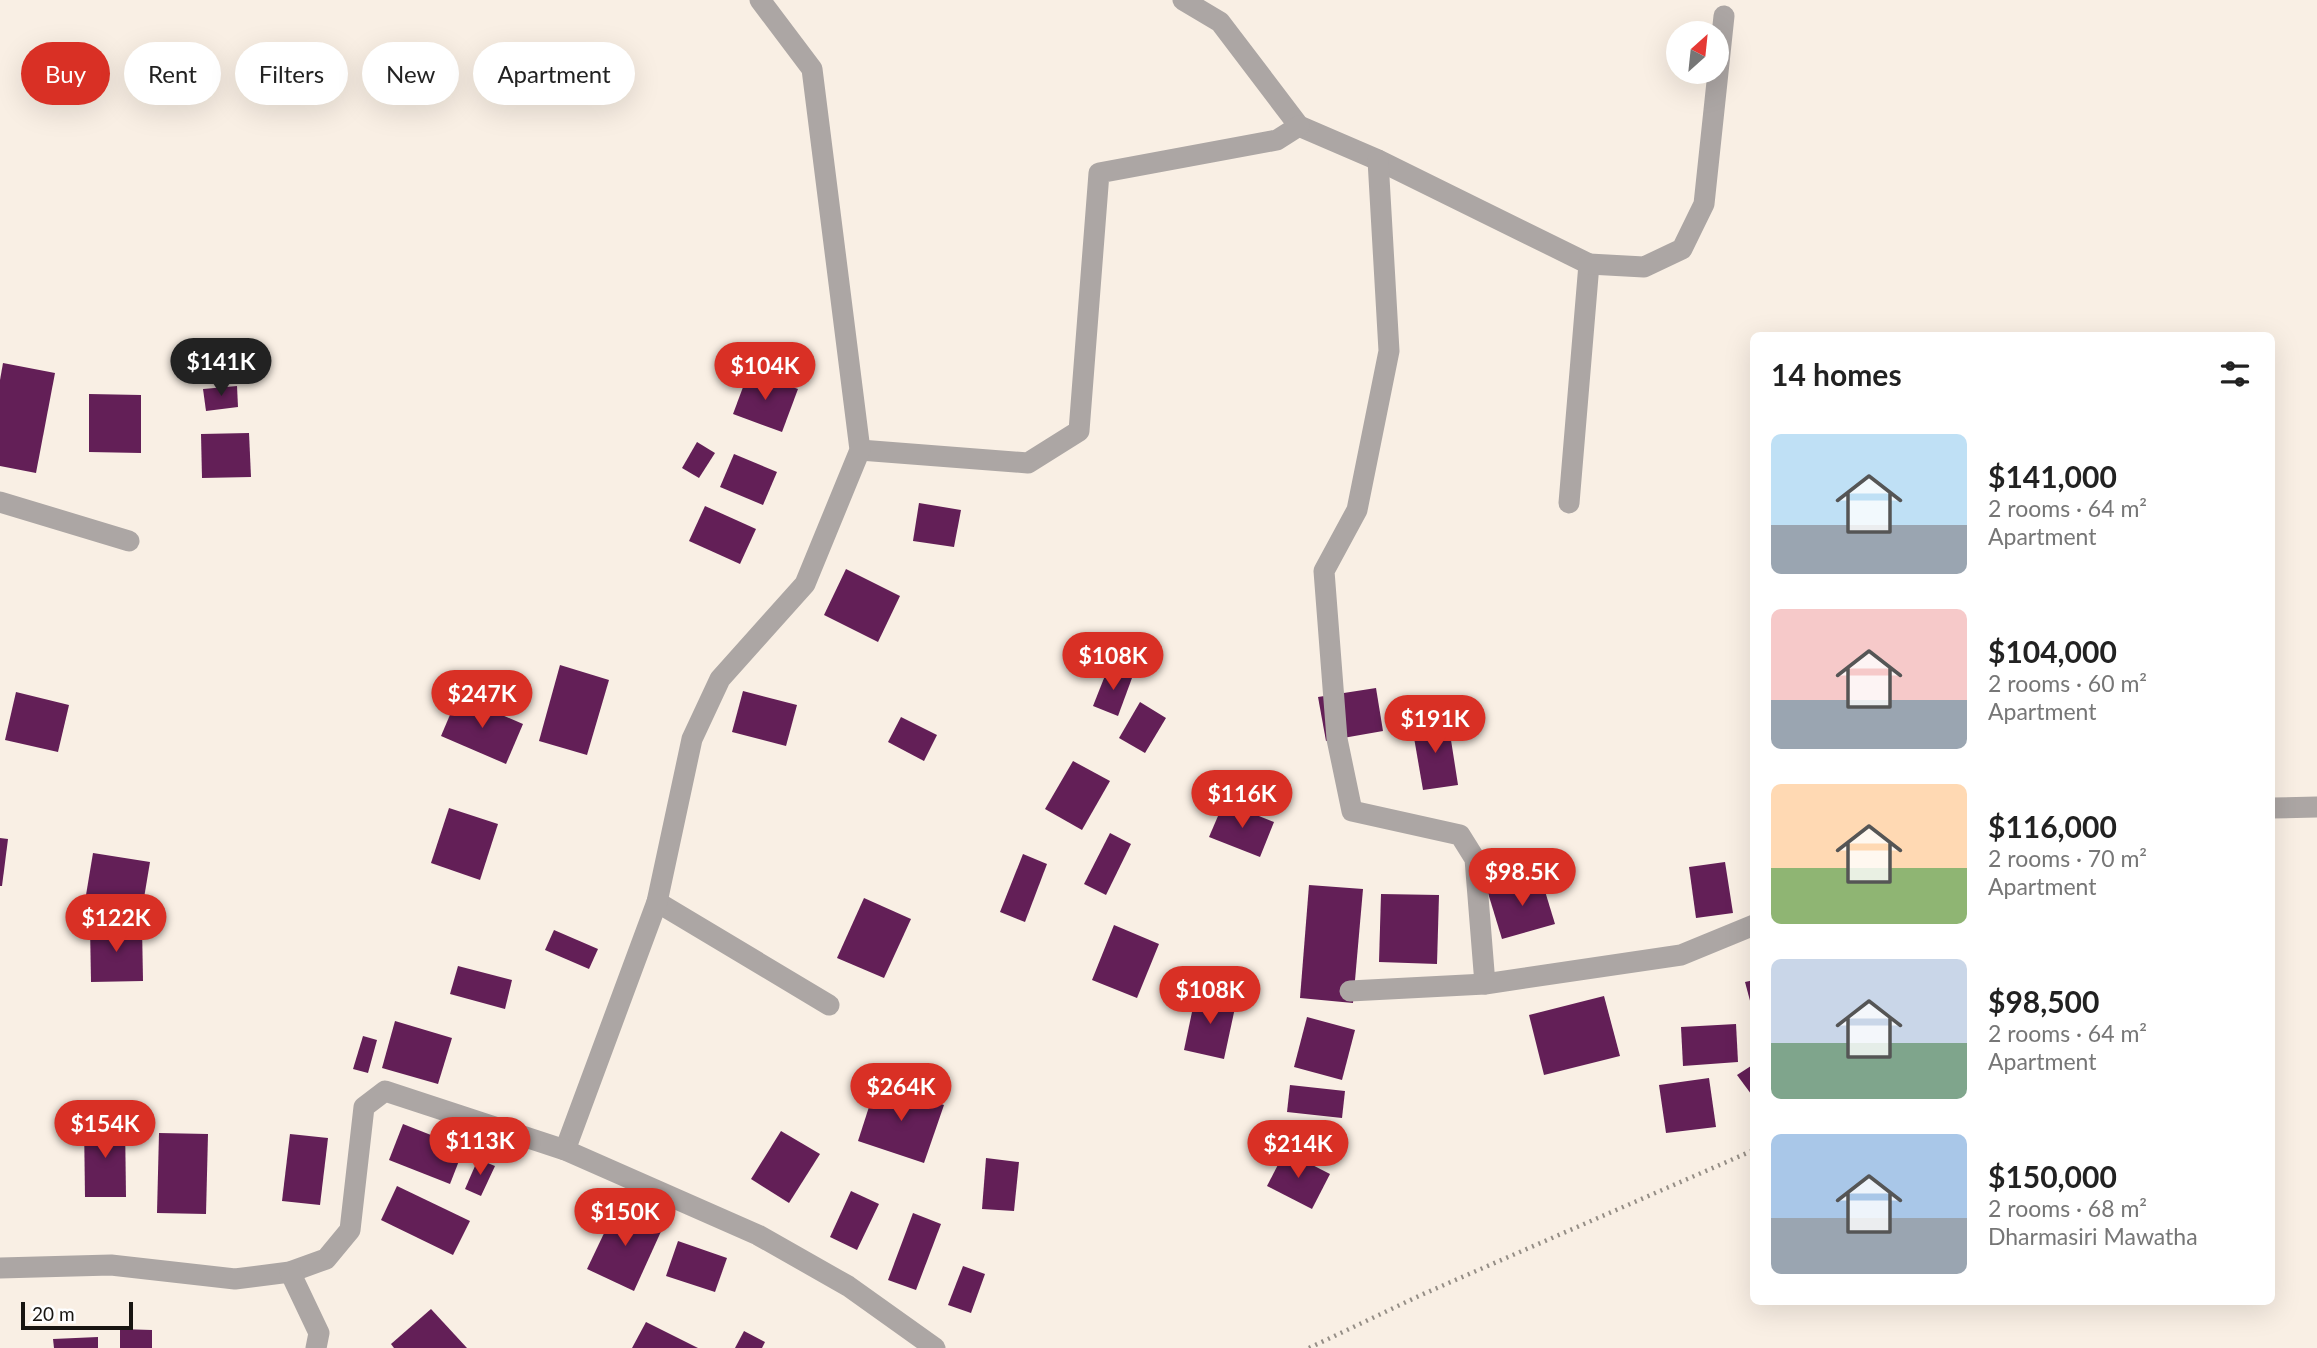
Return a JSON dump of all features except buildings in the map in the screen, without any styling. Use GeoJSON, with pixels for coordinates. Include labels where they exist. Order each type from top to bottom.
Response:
{"type":"FeatureCollection","features":[{"type":"Feature","properties":{"kind":"street"},"geometry":{"type":"LineString","coordinates":[[565,1150],[657,902],[692,739],[720,679],[805,584],[860,450],[812,69],[760,0]]}},
{"type":"Feature","properties":{"kind":"street"},"geometry":{"type":"LineString","coordinates":[[1183,0],[1220,22],[1299,126],[1378,160],[1589,264],[1644,267],[1682,249],[1704,204],[1724,16]]}},
{"type":"Feature","properties":{"kind":"street"},"geometry":{"type":"LineString","coordinates":[[860,450],[1028,463],[1079,431],[1099,173],[1277,140],[1299,126]]}},
{"type":"Feature","properties":{"kind":"street"},"geometry":{"type":"LineString","coordinates":[[1378,160],[1389,351],[1357,510],[1324,571],[1337,739],[1352,811],[1460,835],[1475,859],[1485,984]]}},
{"type":"Feature","properties":{"kind":"street"},"geometry":{"type":"LineString","coordinates":[[1569,503],[1589,264]]}},
{"type":"Feature","properties":{"kind":"street"},"geometry":{"type":"LineString","coordinates":[[0,502],[130,541]]}},
{"type":"Feature","properties":{"kind":"street"},"geometry":{"type":"LineString","coordinates":[[2275,808],[2317,807]]}},
{"type":"Feature","properties":{"kind":"street"},"geometry":{"type":"LineString","coordinates":[[657,902],[829,1005]]}},
{"type":"Feature","properties":{"kind":"street"},"geometry":{"type":"LineString","coordinates":[[1350,991],[1485,984],[1681,956],[1750,927]]}},
{"type":"Feature","properties":{"kind":"street"},"geometry":{"type":"LineString","coordinates":[[0,1268],[111,1265],[235,1279],[290,1272],[326,1259],[350,1230],[364,1107],[385,1091],[565,1150],[758,1236],[848,1286],[935,1348]]}},
{"type":"Feature","properties":{"kind":"street"},"geometry":{"type":"LineString","coordinates":[[290,1272],[319,1333],[316,1348]]}},
{"type":"Feature","properties":{"kind":"path"},"geometry":{"type":"LineString","coordinates":[[1309,1348],[1421,1295],[1750,1152]]}}]}
